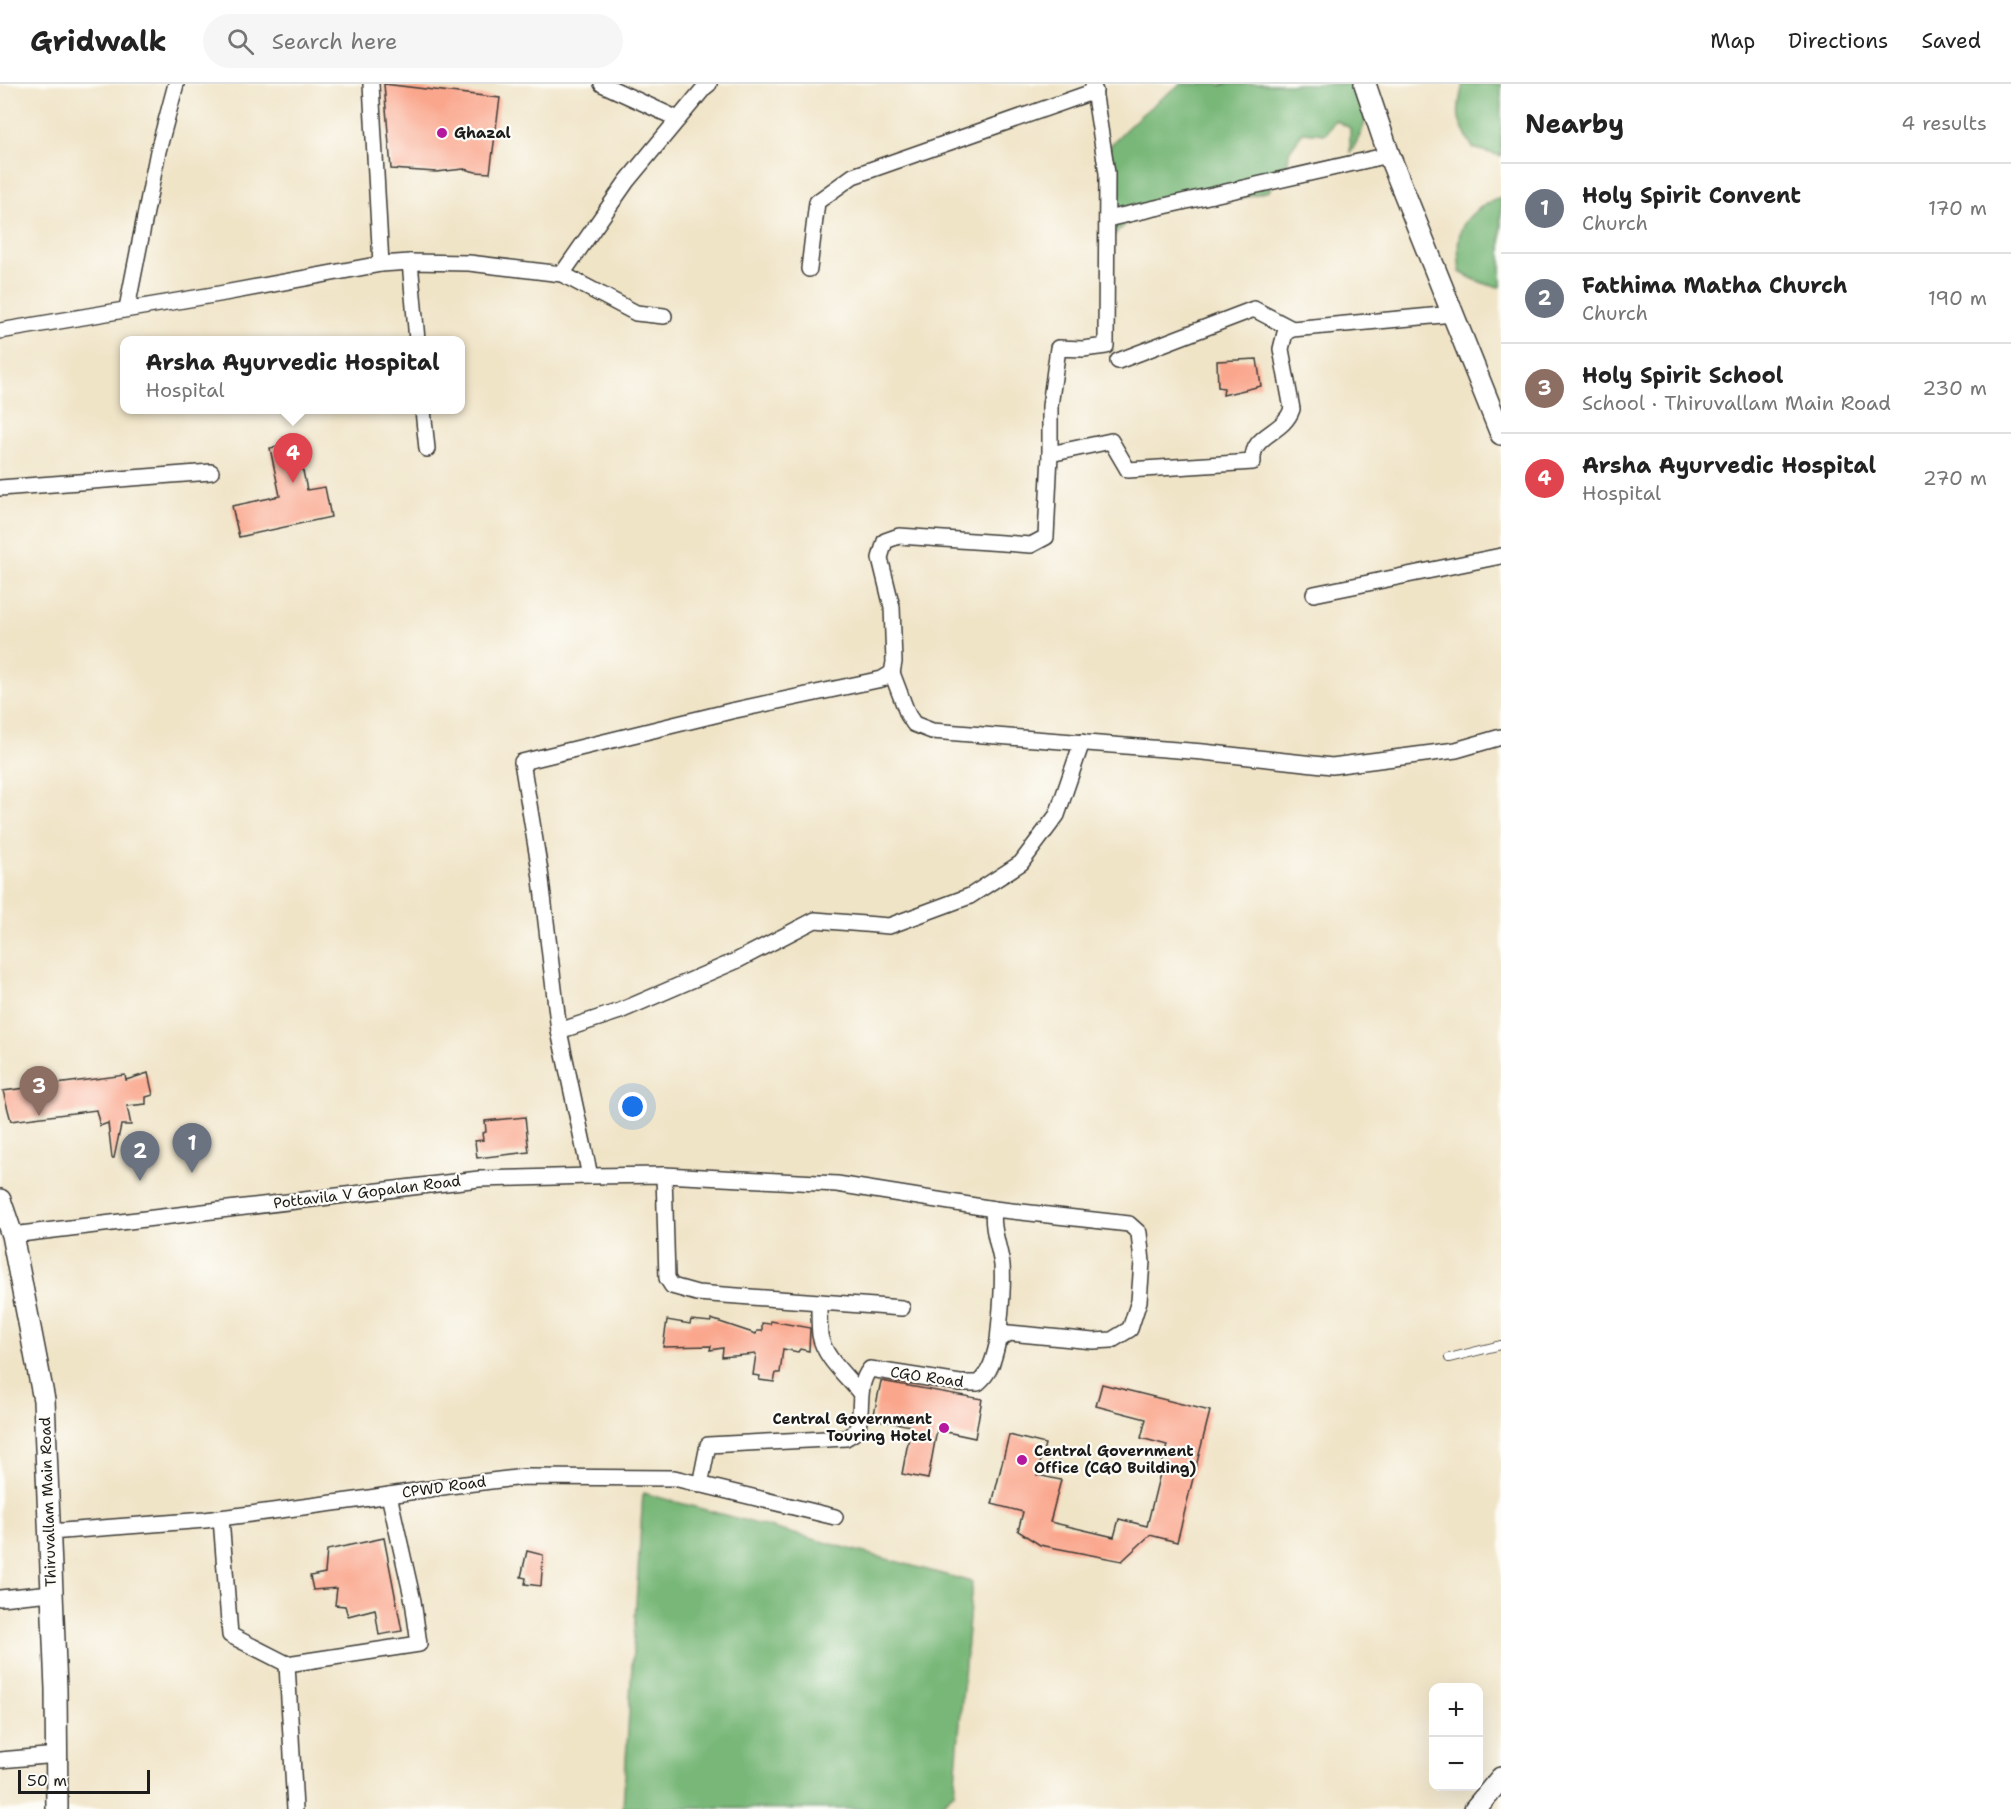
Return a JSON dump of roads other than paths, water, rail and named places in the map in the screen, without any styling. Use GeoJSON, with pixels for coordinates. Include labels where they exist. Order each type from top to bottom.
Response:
{"type":"FeatureCollection","features":[{"type":"Feature","properties":{"kind":"main road"},"geometry":{"type":"LineString","coordinates":[[1365,84],[1389,154],[1501,434]]}},
{"type":"Feature","properties":{"kind":"main road","name":"Thiruvallam Main Road"},"geometry":{"type":"LineString","coordinates":[[0,1200],[12,1235],[44,1400],[52,1593],[57,1809]]}},
{"type":"Feature","properties":{"kind":"main road"},"geometry":{"type":"LineString","coordinates":[[1475,1809],[1501,1778]]}},
{"type":"Feature","properties":{"kind":"street"},"geometry":{"type":"LineString","coordinates":[[127,309],[158,151],[176,84]]}},
{"type":"Feature","properties":{"kind":"street"},"geometry":{"type":"LineString","coordinates":[[371,84],[381,264]]}},
{"type":"Feature","properties":{"kind":"street"},"geometry":{"type":"LineString","coordinates":[[602,84],[678,119]]}},
{"type":"Feature","properties":{"kind":"street"},"geometry":{"type":"LineString","coordinates":[[562,274],[627,181],[704,87],[709,84]]}},
{"type":"Feature","properties":{"kind":"street"},"geometry":{"type":"LineString","coordinates":[[809,269],[817,202],[854,176],[1094,88],[1107,174],[1106,346],[1083,349],[1058,348],[1050,406],[1046,537],[1030,545],[899,536],[885,541],[880,558],[892,607],[894,662],[892,673],[908,715],[921,728],[932,731],[1203,752],[1332,766],[1456,750],[1501,737]]}},
{"type":"Feature","properties":{"kind":"street"},"geometry":{"type":"LineString","coordinates":[[1107,219],[1389,154]]}},
{"type":"Feature","properties":{"kind":"street"},"geometry":{"type":"LineString","coordinates":[[0,331],[381,264],[410,262],[469,263],[562,274],[636,313],[664,316]]}},
{"type":"Feature","properties":{"kind":"street"},"geometry":{"type":"LineString","coordinates":[[410,262],[417,336]]}},
{"type":"Feature","properties":{"kind":"street"},"geometry":{"type":"LineString","coordinates":[[1118,361],[1254,309],[1292,329]]}},
{"type":"Feature","properties":{"kind":"street"},"geometry":{"type":"LineString","coordinates":[[1050,454],[1111,441],[1128,470],[1253,462],[1252,454],[1255,446],[1281,427],[1289,418],[1292,409],[1281,349],[1285,333],[1292,329],[1453,314]]}},
{"type":"Feature","properties":{"kind":"street"},"geometry":{"type":"LineString","coordinates":[[423,414],[427,449]]}},
{"type":"Feature","properties":{"kind":"street"},"geometry":{"type":"LineString","coordinates":[[0,488],[212,472]]}},
{"type":"Feature","properties":{"kind":"street"},"geometry":{"type":"LineString","coordinates":[[1314,594],[1501,556]]}},
{"type":"Feature","properties":{"kind":"street"},"geometry":{"type":"LineString","coordinates":[[590,1176],[559,1031],[540,871],[522,762],[731,711],[882,679],[892,673]]}},
{"type":"Feature","properties":{"kind":"street"},"geometry":{"type":"LineString","coordinates":[[559,1031],[620,1011],[738,960],[815,920],[889,926],[970,896],[1021,863],[1057,815],[1082,742]]}},
{"type":"Feature","properties":{"kind":"street"},"geometry":{"type":"LineString","coordinates":[[664,1175],[667,1278],[672,1286],[697,1293],[903,1308]]}},
{"type":"Feature","properties":{"kind":"street","name":"Pottavila V Gopalan Road"},"geometry":{"type":"LineString","coordinates":[[12,1235],[479,1179],[664,1175],[837,1184],[994,1209],[1130,1224],[1139,1233],[1143,1262],[1139,1300],[1130,1329],[1112,1340],[1093,1341],[1009,1334],[998,1341]]}},
{"type":"Feature","properties":{"kind":"street"},"geometry":{"type":"LineString","coordinates":[[994,1209],[992,1222],[1002,1265],[998,1341]]}},
{"type":"Feature","properties":{"kind":"street"},"geometry":{"type":"LineString","coordinates":[[819,1302],[820,1336],[824,1346],[833,1361],[860,1393]]}},
{"type":"Feature","properties":{"kind":"street","name":"CGO Road"},"geometry":{"type":"LineString","coordinates":[[700,1485],[708,1445],[846,1438],[854,1434],[858,1424],[860,1393],[864,1376],[870,1369],[960,1383],[978,1383],[986,1376],[998,1341]]}},
{"type":"Feature","properties":{"kind":"street","name":"CPWD Road"},"geometry":{"type":"LineString","coordinates":[[50,1532],[220,1518],[449,1485],[524,1477],[674,1478],[835,1517]]}},
{"type":"Feature","properties":{"kind":"street"},"geometry":{"type":"LineString","coordinates":[[220,1518],[230,1635],[287,1664],[419,1644],[413,1601],[389,1495]]}},
{"type":"Feature","properties":{"kind":"street"},"geometry":{"type":"LineString","coordinates":[[0,1598],[52,1593]]}},
{"type":"Feature","properties":{"kind":"street"},"geometry":{"type":"LineString","coordinates":[[287,1664],[295,1809]]}},
{"type":"Feature","properties":{"kind":"street"},"geometry":{"type":"LineString","coordinates":[[0,1760],[57,1755]]}},
{"type":"Feature","properties":{"kind":"lane"},"geometry":{"type":"LineString","coordinates":[[1449,1358],[1501,1344]]}},
{"type":"Feature","properties":{"kind":"place","name":"Ghazal"},"geometry":{"type":"Point","coordinates":[442,133]}},
{"type":"Feature","properties":{"kind":"place","name":"Arsha Ayurvedic Hospital"},"geometry":{"type":"Point","coordinates":[293,483]}},
{"type":"Feature","properties":{"kind":"place","name":"Holy Spirit School"},"geometry":{"type":"Point","coordinates":[39,1116]}},
{"type":"Feature","properties":{"kind":"place","name":"Holy Spirit Convent"},"geometry":{"type":"Point","coordinates":[192,1173]}},
{"type":"Feature","properties":{"kind":"place","name":"Fathima Matha Church"},"geometry":{"type":"Point","coordinates":[140,1181]}},
{"type":"Feature","properties":{"kind":"place","name":"Central Government Touring Hotel"},"geometry":{"type":"Point","coordinates":[944,1428]}},
{"type":"Feature","properties":{"kind":"place","name":"Central Government Office (CGO Building)"},"geometry":{"type":"Point","coordinates":[1022,1460]}}]}
